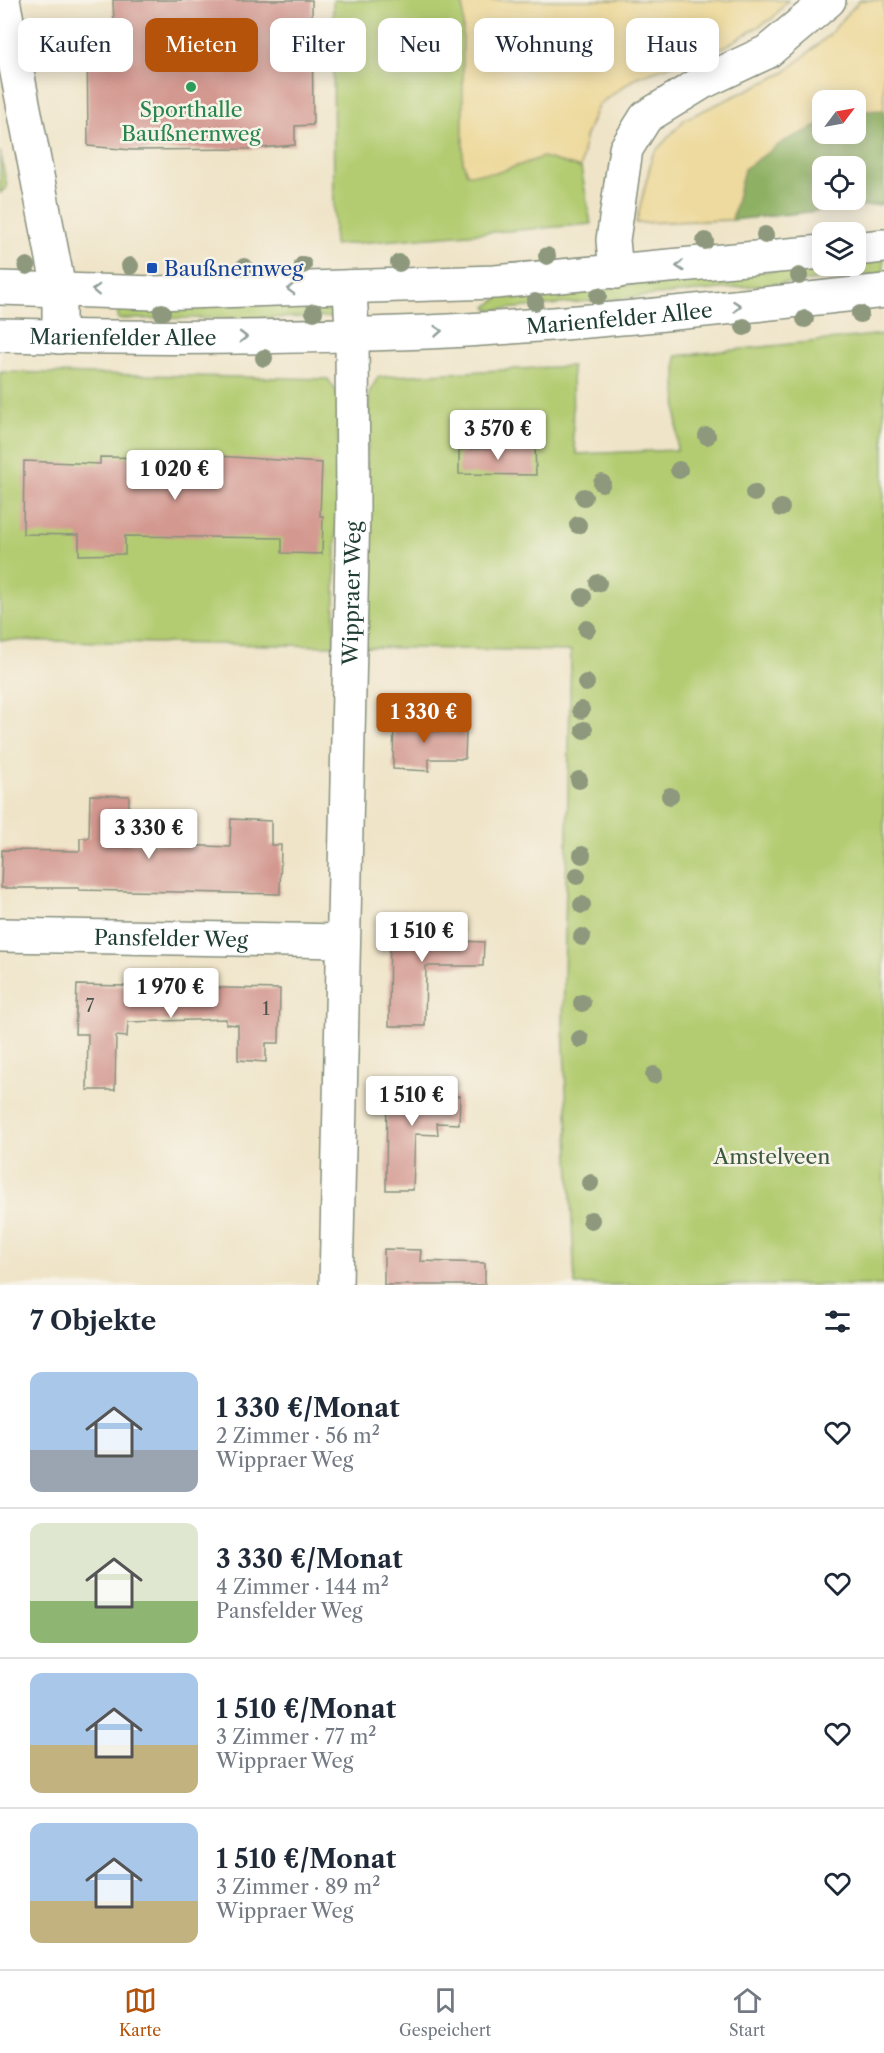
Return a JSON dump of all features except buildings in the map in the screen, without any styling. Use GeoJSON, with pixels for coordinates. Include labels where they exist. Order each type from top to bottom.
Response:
{"type":"FeatureCollection","features":[{"type":"Feature","properties":{"kind":"main road"},"geometry":{"type":"LineString","coordinates":[[3,0],[59,289],[59,337]]}},
{"type":"Feature","properties":{"kind":"main road"},"geometry":{"type":"LineString","coordinates":[[616,272],[613,240],[624,159],[626,149],[646,117],[703,82],[767,52],[829,0]]}},
{"type":"Feature","properties":{"kind":"main road"},"geometry":{"type":"LineString","coordinates":[[866,248],[884,246]]}},
{"type":"Feature","properties":{"kind":"main road","name":"Marienfelder Allee"},"geometry":{"type":"LineString","coordinates":[[0,288],[155,292],[495,282],[812,253]]}},
{"type":"Feature","properties":{"kind":"main road"},"geometry":{"type":"LineString","coordinates":[[350,287],[352,333]]}},
{"type":"Feature","properties":{"kind":"main road","name":"Marienfelder Allee"},"geometry":{"type":"LineString","coordinates":[[0,335],[250,337],[426,332],[564,323],[884,291]]}},
{"type":"Feature","properties":{"kind":"main road","name":"Wippraer Weg"},"geometry":{"type":"LineString","coordinates":[[336,1285],[352,508],[352,333]]}},
{"type":"Feature","properties":{"kind":"main road","name":"Pansfelder Weg"},"geometry":{"type":"LineString","coordinates":[[0,935],[343,941]]}},
{"type":"Feature","properties":{"kind":"green space"},"geometry":{"type":"Polygon","coordinates":[[[333,0],[463,0],[463,162],[496,173],[543,157],[581,168],[591,224],[334,245],[333,72],[366,72],[366,18],[333,18],[333,0]]]}},
{"type":"Feature","properties":{"kind":"green space"},"geometry":{"type":"Polygon","coordinates":[[[884,110],[884,204],[866,206],[866,156],[812,156],[812,210],[827,210],[732,220],[744,169],[784,141],[812,128],[812,144],[866,144],[866,111],[884,110]]]}},
{"type":"Feature","properties":{"kind":"green space"},"geometry":{"type":"Polygon","coordinates":[[[0,151],[7,187],[0,193],[0,151]]]}},
{"type":"Feature","properties":{"kind":"green space"},"geometry":{"type":"Polygon","coordinates":[[[884,258],[884,274],[866,276],[866,260],[884,258]]]}},
{"type":"Feature","properties":{"kind":"green space"},"geometry":{"type":"Polygon","coordinates":[[[812,267],[812,276],[862,276],[489,310],[487,307],[501,296],[812,267]]]}},
{"type":"Feature","properties":{"kind":"green space"},"geometry":{"type":"Polygon","coordinates":[[[118,303],[321,304],[331,310],[332,317],[118,319],[118,303]]]}},
{"type":"Feature","properties":{"kind":"green space","name":"Amstelveen"},"geometry":{"type":"Polygon","coordinates":[[[884,334],[884,1285],[575,1285],[563,1026],[571,651],[362,647],[369,393],[378,377],[572,366],[573,438],[577,454],[677,450],[676,356],[884,334]]]}},
{"type":"Feature","properties":{"kind":"green space"},"geometry":{"type":"Polygon","coordinates":[[[0,372],[328,379],[339,395],[334,646],[0,640],[0,372]]]}},
{"type":"Feature","properties":{"kind":"sand"},"geometry":{"type":"Polygon","coordinates":[[[463,0],[788,0],[773,18],[719,48],[719,18],[626,18],[626,72],[651,72],[637,77],[598,105],[585,138],[581,168],[543,157],[496,173],[467,174],[463,162],[463,0]]]}},
{"type":"Feature","properties":{"kind":"sand"},"geometry":{"type":"Polygon","coordinates":[[[860,0],[884,0],[884,110],[866,111],[866,90],[812,90],[812,128],[784,141],[744,169],[732,220],[636,223],[653,154],[685,119],[784,73],[828,36],[860,0]]]}},
{"type":"Feature","properties":{"kind":"place","name":"Sporthalle Baußnernweg"},"geometry":{"type":"Point","coordinates":[191,87]}},
{"type":"Feature","properties":{"kind":"place","name":"Baußnernweg"},"geometry":{"type":"Point","coordinates":[152,268]}}]}
